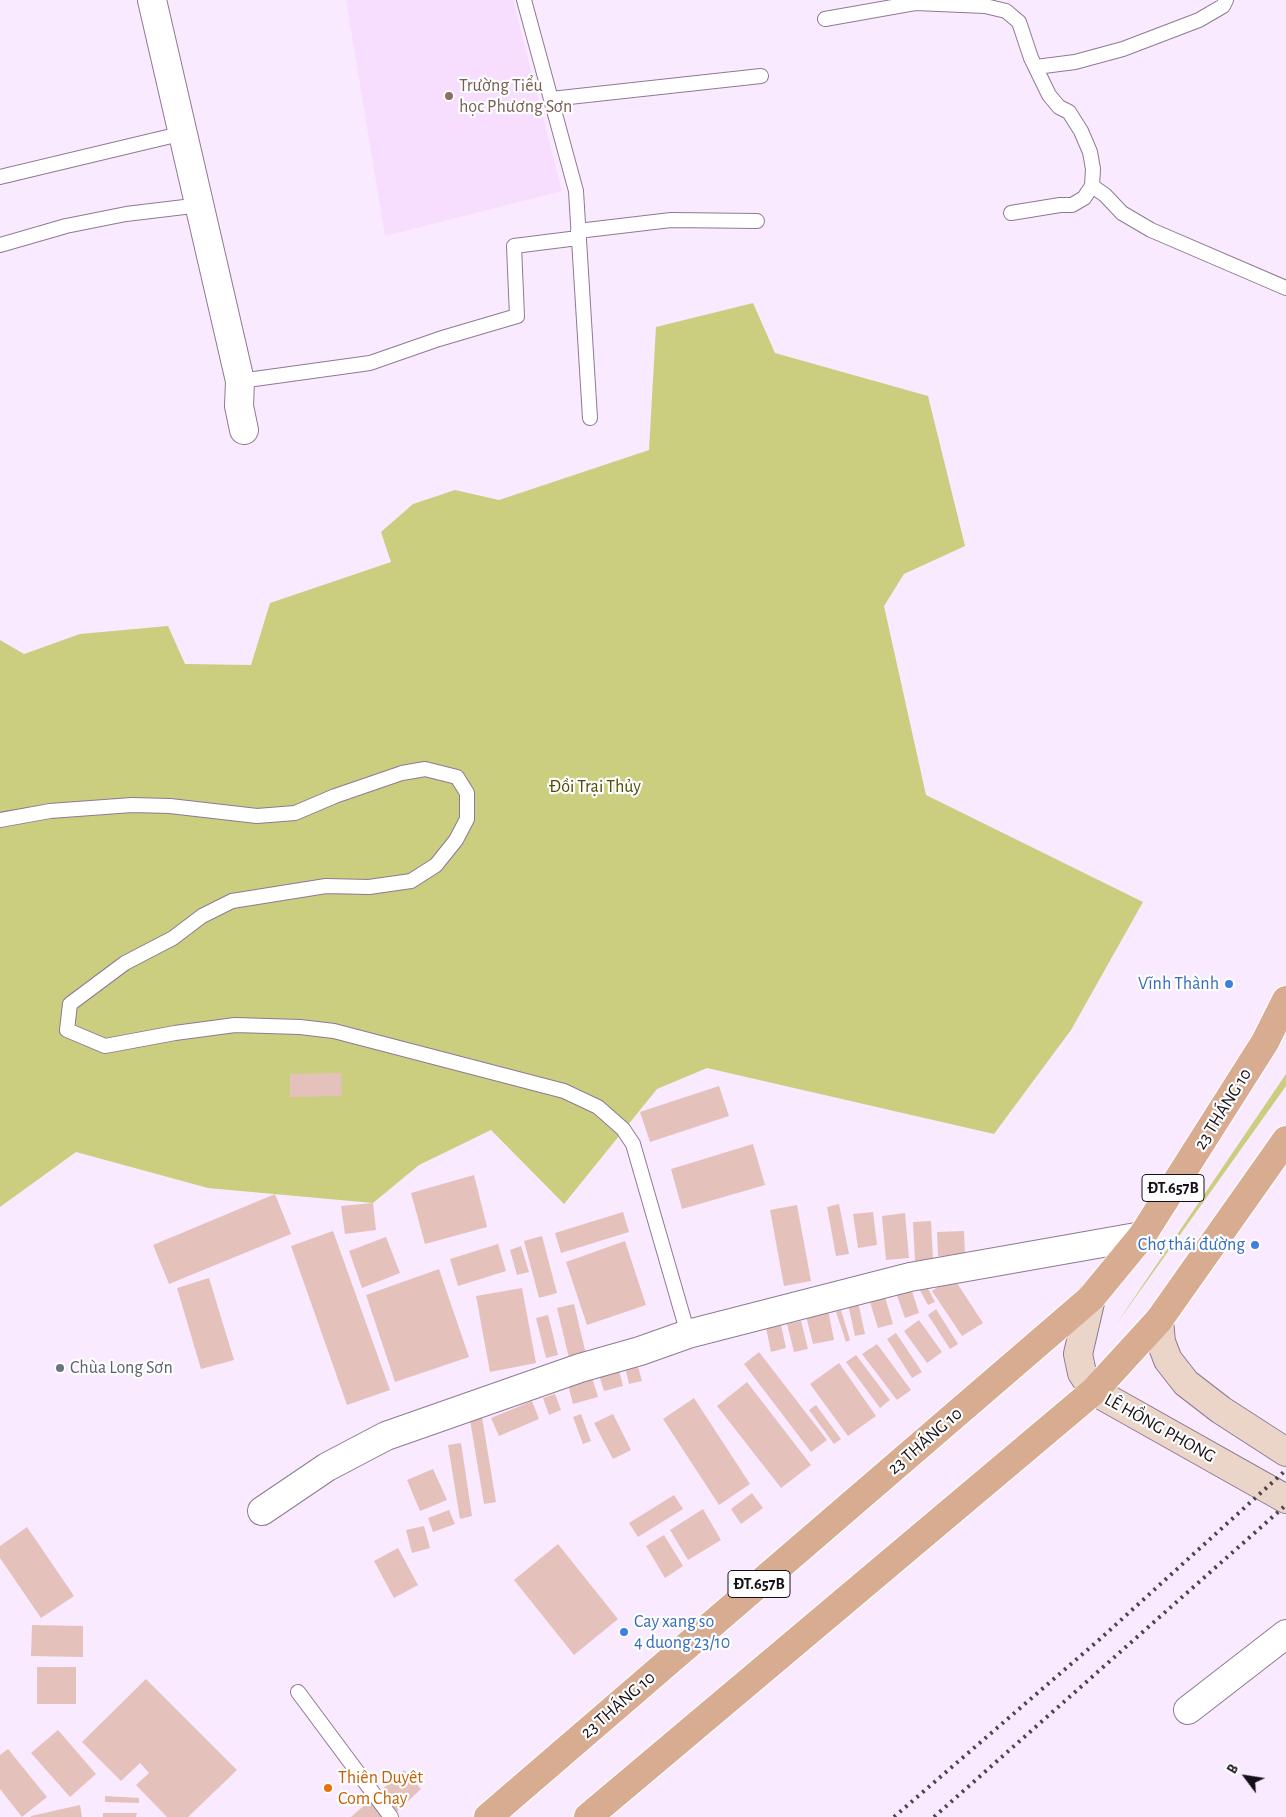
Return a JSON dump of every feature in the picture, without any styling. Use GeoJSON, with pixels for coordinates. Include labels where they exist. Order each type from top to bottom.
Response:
{"type":"FeatureCollection","features":[{"type":"Feature","properties":{"kind":"main road","name":"23 THÁNG 10"},"geometry":{"type":"LineString","coordinates":[[488,1817],[1090,1298],[1142,1236],[1265,1042],[1286,1000]]}},
{"type":"Feature","properties":{"kind":"main road"},"geometry":{"type":"LineString","coordinates":[[588,1817],[1094,1391],[1159,1320],[1286,1140]]}},
{"type":"Feature","properties":{"kind":"main road","name":"LÊ HỒNG PHONG"},"geometry":{"type":"LineString","coordinates":[[1090,1298],[1078,1354],[1082,1373],[1094,1391],[1286,1499]]}},
{"type":"Feature","properties":{"kind":"main road"},"geometry":{"type":"LineString","coordinates":[[1159,1320],[1161,1342],[1168,1360],[1186,1383],[1221,1410],[1286,1452]]}},
{"type":"Feature","properties":{"kind":"street"},"geometry":{"type":"LineString","coordinates":[[152,0],[201,205],[240,381],[239,406],[244,430]]}},
{"type":"Feature","properties":{"kind":"street"},"geometry":{"type":"LineString","coordinates":[[262,1511],[327,1467],[386,1436],[580,1368],[640,1351],[688,1334],[910,1277],[1142,1236]]}},
{"type":"Feature","properties":{"kind":"street"},"geometry":{"type":"LineString","coordinates":[[1188,1710],[1286,1634]]}},
{"type":"Feature","properties":{"kind":"lane"},"geometry":{"type":"LineString","coordinates":[[524,0],[576,191],[590,418]]}},
{"type":"Feature","properties":{"kind":"lane"},"geometry":{"type":"LineString","coordinates":[[1036,67],[1075,62],[1123,49],[1198,20],[1223,6],[1226,0]]}},
{"type":"Feature","properties":{"kind":"lane"},"geometry":{"type":"LineString","coordinates":[[825,19],[915,3],[985,6],[1006,11],[1019,22],[1049,95],[1059,107],[1069,112],[1081,131],[1090,152],[1093,169],[1092,186],[1084,198],[1072,205],[1060,204],[1011,213]]}},
{"type":"Feature","properties":{"kind":"lane"},"geometry":{"type":"LineString","coordinates":[[551,99],[761,76]]}},
{"type":"Feature","properties":{"kind":"lane"},"geometry":{"type":"LineString","coordinates":[[0,177],[184,133]]}},
{"type":"Feature","properties":{"kind":"lane"},"geometry":{"type":"LineString","coordinates":[[1092,186],[1105,195],[1122,213],[1150,230],[1286,288]]}},
{"type":"Feature","properties":{"kind":"lane"},"geometry":{"type":"LineString","coordinates":[[0,244],[75,224],[126,214],[201,205]]}},
{"type":"Feature","properties":{"kind":"lane"},"geometry":{"type":"LineString","coordinates":[[240,381],[370,362],[517,316],[514,246],[671,220],[757,221]]}},
{"type":"Feature","properties":{"kind":"lane"},"geometry":{"type":"LineString","coordinates":[[0,820],[50,811],[132,805],[170,806],[257,816],[295,813],[335,796],[402,774],[426,769],[457,777],[467,793],[467,818],[456,840],[436,865],[411,881],[369,887],[326,886],[232,901],[202,916],[173,938],[125,963],[70,1004],[67,1030],[105,1046],[175,1033],[235,1025],[300,1027],[334,1031],[564,1091],[598,1107],[623,1129],[633,1144],[688,1334]]}},
{"type":"Feature","properties":{"kind":"lane"},"geometry":{"type":"LineString","coordinates":[[298,1692],[391,1817]]}},
{"type":"Feature","properties":{"kind":"shaded area","name":"Trường Tiểu học Phương Sơn"},"geometry":{"type":"Polygon","coordinates":[[[346,0],[513,0],[562,191],[385,236],[346,0]]]}},
{"type":"Feature","properties":{"kind":"green space","name":"Đồi Trại Thủy"},"geometry":{"type":"Polygon","coordinates":[[[753,303],[775,353],[928,396],[965,546],[904,574],[884,606],[926,795],[1143,902],[1071,1030],[994,1134],[707,1068],[657,1089],[564,1204],[491,1130],[419,1165],[373,1203],[208,1188],[76,1152],[0,1207],[0,640],[24,654],[80,634],[168,626],[185,664],[251,665],[270,603],[391,562],[381,532],[413,504],[455,490],[499,500],[649,450],[656,327],[753,303]]]}},
{"type":"Feature","properties":{"kind":"green space"},"geometry":{"type":"Polygon","coordinates":[[[1286,1074],[1286,1086],[1115,1326],[1286,1074]]]}},
{"type":"Feature","properties":{"kind":"building"},"geometry":{"type":"Polygon","coordinates":[[[341,1073],[342,1096],[290,1097],[290,1074],[341,1073]]]}},
{"type":"Feature","properties":{"kind":"building"},"geometry":{"type":"Polygon","coordinates":[[[719,1086],[729,1116],[650,1142],[640,1112],[719,1086]]]}},
{"type":"Feature","properties":{"kind":"building"},"geometry":{"type":"Polygon","coordinates":[[[753,1144],[765,1185],[682,1209],[671,1169],[753,1144]]]}},
{"type":"Feature","properties":{"kind":"building"},"geometry":{"type":"Polygon","coordinates":[[[474,1175],[487,1227],[425,1244],[411,1193],[474,1175]]]}},
{"type":"Feature","properties":{"kind":"building"},"geometry":{"type":"Polygon","coordinates":[[[275,1194],[291,1234],[169,1284],[153,1245],[275,1194]]]}},
{"type":"Feature","properties":{"kind":"building"},"geometry":{"type":"Polygon","coordinates":[[[373,1203],[376,1230],[345,1234],[341,1206],[373,1203]]]}},
{"type":"Feature","properties":{"kind":"building"},"geometry":{"type":"Polygon","coordinates":[[[839,1204],[849,1254],[836,1256],[827,1207],[839,1204]]]}},
{"type":"Feature","properties":{"kind":"building"},"geometry":{"type":"Polygon","coordinates":[[[797,1205],[811,1281],[784,1286],[770,1210],[797,1205]]]}},
{"type":"Feature","properties":{"kind":"building"},"geometry":{"type":"Polygon","coordinates":[[[623,1212],[629,1232],[561,1253],[555,1233],[623,1212]]]}},
{"type":"Feature","properties":{"kind":"building"},"geometry":{"type":"Polygon","coordinates":[[[873,1212],[877,1245],[858,1248],[853,1214],[873,1212]]]}},
{"type":"Feature","properties":{"kind":"building"},"geometry":{"type":"Polygon","coordinates":[[[905,1213],[909,1258],[886,1260],[882,1216],[905,1213]]]}},
{"type":"Feature","properties":{"kind":"building"},"geometry":{"type":"Polygon","coordinates":[[[931,1221],[933,1260],[915,1261],[913,1222],[931,1221]]]}},
{"type":"Feature","properties":{"kind":"building"},"geometry":{"type":"Polygon","coordinates":[[[333,1231],[390,1390],[347,1405],[291,1246],[333,1231]]]}},
{"type":"Feature","properties":{"kind":"building"},"geometry":{"type":"Polygon","coordinates":[[[964,1231],[965,1255],[938,1256],[937,1232],[964,1231]]]}},
{"type":"Feature","properties":{"kind":"building"},"geometry":{"type":"Polygon","coordinates":[[[542,1236],[557,1293],[539,1298],[524,1241],[542,1236]]]}},
{"type":"Feature","properties":{"kind":"building"},"geometry":{"type":"Polygon","coordinates":[[[386,1237],[400,1273],[362,1288],[349,1251],[386,1237]]]}},
{"type":"Feature","properties":{"kind":"building"},"geometry":{"type":"Polygon","coordinates":[[[625,1241],[646,1305],[587,1325],[566,1262],[625,1241]]]}},
{"type":"Feature","properties":{"kind":"building"},"geometry":{"type":"Polygon","coordinates":[[[498,1244],[506,1271],[458,1286],[450,1259],[498,1244]]]}},
{"type":"Feature","properties":{"kind":"building"},"geometry":{"type":"Polygon","coordinates":[[[521,1246],[529,1272],[517,1275],[510,1250],[521,1246]]]}},
{"type":"Feature","properties":{"kind":"building"},"geometry":{"type":"Polygon","coordinates":[[[439,1269],[469,1357],[395,1382],[366,1295],[439,1269]]]}},
{"type":"Feature","properties":{"kind":"building"},"geometry":{"type":"Polygon","coordinates":[[[953,1277],[983,1323],[962,1336],[932,1291],[953,1277]]]}},
{"type":"Feature","properties":{"kind":"building"},"geometry":{"type":"Polygon","coordinates":[[[209,1278],[234,1360],[201,1369],[177,1288],[209,1278]]]}},
{"type":"Feature","properties":{"kind":"building"},"geometry":{"type":"Polygon","coordinates":[[[925,1283],[935,1302],[928,1305],[918,1287],[925,1283]]]}},
{"type":"Feature","properties":{"kind":"building"},"geometry":{"type":"Polygon","coordinates":[[[522,1288],[536,1363],[490,1372],[476,1296],[522,1288]]]}},
{"type":"Feature","properties":{"kind":"building"},"geometry":{"type":"Polygon","coordinates":[[[911,1288],[919,1313],[905,1318],[896,1293],[911,1288]]]}},
{"type":"Feature","properties":{"kind":"building"},"geometry":{"type":"Polygon","coordinates":[[[884,1294],[893,1324],[878,1328],[869,1299],[884,1294]]]}},
{"type":"Feature","properties":{"kind":"building"},"geometry":{"type":"Polygon","coordinates":[[[858,1302],[865,1334],[855,1336],[848,1304],[858,1302]]]}},
{"type":"Feature","properties":{"kind":"building"},"geometry":{"type":"Polygon","coordinates":[[[574,1304],[586,1354],[569,1358],[557,1308],[574,1304]]]}},
{"type":"Feature","properties":{"kind":"building"},"geometry":{"type":"Polygon","coordinates":[[[936,1309],[958,1344],[950,1349],[928,1315],[936,1309]]]}},
{"type":"Feature","properties":{"kind":"building"},"geometry":{"type":"Polygon","coordinates":[[[828,1310],[834,1340],[813,1344],[806,1316],[828,1310]]]}},
{"type":"Feature","properties":{"kind":"building"},"geometry":{"type":"Polygon","coordinates":[[[841,1310],[850,1340],[846,1342],[836,1312],[841,1310]]]}},
{"type":"Feature","properties":{"kind":"building"},"geometry":{"type":"Polygon","coordinates":[[[548,1315],[558,1355],[546,1358],[536,1318],[548,1315]]]}},
{"type":"Feature","properties":{"kind":"building"},"geometry":{"type":"Polygon","coordinates":[[[919,1320],[942,1352],[927,1363],[904,1331],[919,1320]]]}},
{"type":"Feature","properties":{"kind":"building"},"geometry":{"type":"Polygon","coordinates":[[[801,1321],[808,1349],[794,1352],[787,1324],[801,1321]]]}},
{"type":"Feature","properties":{"kind":"building"},"geometry":{"type":"Polygon","coordinates":[[[781,1325],[786,1348],[771,1352],[766,1328],[781,1325]]]}},
{"type":"Feature","properties":{"kind":"building"},"geometry":{"type":"Polygon","coordinates":[[[896,1333],[922,1372],[912,1378],[887,1339],[896,1333]]]}},
{"type":"Feature","properties":{"kind":"building"},"geometry":{"type":"Polygon","coordinates":[[[877,1344],[911,1390],[897,1400],[862,1354],[877,1344]]]}},
{"type":"Feature","properties":{"kind":"building"},"geometry":{"type":"Polygon","coordinates":[[[759,1352],[827,1440],[811,1452],[744,1364],[759,1352]]]}},
{"type":"Feature","properties":{"kind":"building"},"geometry":{"type":"Polygon","coordinates":[[[856,1355],[890,1400],[880,1408],[846,1362],[856,1355]]]}},
{"type":"Feature","properties":{"kind":"building"},"geometry":{"type":"Polygon","coordinates":[[[637,1363],[642,1381],[629,1384],[625,1367],[637,1363]]]}},
{"type":"Feature","properties":{"kind":"building"},"geometry":{"type":"Polygon","coordinates":[[[839,1363],[876,1416],[848,1436],[810,1384],[839,1363]]]}},
{"type":"Feature","properties":{"kind":"building"},"geometry":{"type":"Polygon","coordinates":[[[619,1370],[623,1386],[604,1391],[599,1375],[619,1370]]]}},
{"type":"Feature","properties":{"kind":"building"},"geometry":{"type":"Polygon","coordinates":[[[591,1374],[598,1397],[573,1404],[567,1381],[591,1374]]]}},
{"type":"Feature","properties":{"kind":"building"},"geometry":{"type":"Polygon","coordinates":[[[747,1382],[811,1465],[781,1488],[717,1406],[747,1382]]]}},
{"type":"Feature","properties":{"kind":"building"},"geometry":{"type":"Polygon","coordinates":[[[555,1394],[561,1410],[549,1415],[543,1398],[555,1394]]]}},
{"type":"Feature","properties":{"kind":"building"},"geometry":{"type":"Polygon","coordinates":[[[694,1398],[750,1484],[719,1505],[663,1419],[694,1398]]]}},
{"type":"Feature","properties":{"kind":"building"},"geometry":{"type":"Polygon","coordinates":[[[532,1401],[539,1419],[499,1436],[491,1418],[532,1401]]]}},
{"type":"Feature","properties":{"kind":"building"},"geometry":{"type":"Polygon","coordinates":[[[816,1405],[841,1439],[834,1444],[809,1410],[816,1405]]]}},
{"type":"Feature","properties":{"kind":"building"},"geometry":{"type":"Polygon","coordinates":[[[581,1414],[591,1441],[583,1444],[573,1417],[581,1414]]]}},
{"type":"Feature","properties":{"kind":"building"},"geometry":{"type":"Polygon","coordinates":[[[613,1414],[631,1450],[613,1459],[594,1423],[613,1414]]]}},
{"type":"Feature","properties":{"kind":"building"},"geometry":{"type":"Polygon","coordinates":[[[482,1417],[496,1502],[484,1504],[470,1420],[482,1417]]]}},
{"type":"Feature","properties":{"kind":"building"},"geometry":{"type":"Polygon","coordinates":[[[461,1443],[472,1516],[460,1519],[448,1445],[461,1443]]]}},
{"type":"Feature","properties":{"kind":"building"},"geometry":{"type":"Polygon","coordinates":[[[433,1469],[447,1500],[420,1511],[407,1480],[433,1469]]]}},
{"type":"Feature","properties":{"kind":"building"},"geometry":{"type":"Polygon","coordinates":[[[752,1493],[763,1508],[741,1524],[731,1509],[752,1493]]]}},
{"type":"Feature","properties":{"kind":"building"},"geometry":{"type":"Polygon","coordinates":[[[674,1495],[683,1509],[638,1537],[629,1523],[674,1495]]]}},
{"type":"Feature","properties":{"kind":"building"},"geometry":{"type":"Polygon","coordinates":[[[703,1509],[721,1540],[688,1560],[670,1530],[703,1509]]]}},
{"type":"Feature","properties":{"kind":"building"},"geometry":{"type":"Polygon","coordinates":[[[449,1510],[455,1524],[433,1532],[428,1518],[449,1510]]]}},
{"type":"Feature","properties":{"kind":"building"},"geometry":{"type":"Polygon","coordinates":[[[424,1526],[430,1548],[412,1553],[406,1530],[424,1526]]]}},
{"type":"Feature","properties":{"kind":"building"},"geometry":{"type":"Polygon","coordinates":[[[27,1527],[74,1596],[41,1618],[0,1558],[0,1546],[27,1527]]]}},
{"type":"Feature","properties":{"kind":"building"},"geometry":{"type":"Polygon","coordinates":[[[664,1535],[683,1566],[665,1578],[646,1546],[664,1535]]]}},
{"type":"Feature","properties":{"kind":"building"},"geometry":{"type":"Polygon","coordinates":[[[558,1544],[618,1619],[574,1655],[514,1580],[558,1544]]]}},
{"type":"Feature","properties":{"kind":"building"},"geometry":{"type":"Polygon","coordinates":[[[398,1548],[418,1585],[394,1598],[374,1561],[398,1548]]]}},
{"type":"Feature","properties":{"kind":"building"},"geometry":{"type":"Polygon","coordinates":[[[32,1625],[83,1626],[83,1657],[31,1656],[32,1625]]]}},
{"type":"Feature","properties":{"kind":"building"},"geometry":{"type":"Polygon","coordinates":[[[37,1667],[76,1667],[76,1704],[37,1704],[37,1667]]]}},
{"type":"Feature","properties":{"kind":"building"},"geometry":{"type":"Polygon","coordinates":[[[146,1679],[237,1770],[188,1817],[167,1817],[136,1785],[149,1773],[140,1763],[121,1781],[82,1742],[146,1679]]]}},
{"type":"Feature","properties":{"kind":"building"},"geometry":{"type":"Polygon","coordinates":[[[58,1730],[96,1774],[70,1797],[31,1753],[58,1730]]]}},
{"type":"Feature","properties":{"kind":"building"},"geometry":{"type":"Polygon","coordinates":[[[8,1749],[47,1797],[22,1817],[0,1789],[0,1755],[8,1749]]]}},
{"type":"Feature","properties":{"kind":"building"},"geometry":{"type":"Polygon","coordinates":[[[404,1770],[421,1789],[391,1817],[351,1817],[404,1770]]]}},
{"type":"Feature","properties":{"kind":"building"},"geometry":{"type":"Polygon","coordinates":[[[105,1796],[139,1798],[139,1803],[105,1802],[105,1796]]]}},
{"type":"Feature","properties":{"kind":"building"},"geometry":{"type":"Polygon","coordinates":[[[80,1805],[82,1817],[31,1817],[31,1816],[80,1805]]]}},
{"type":"Feature","properties":{"kind":"building"},"geometry":{"type":"Polygon","coordinates":[[[103,1813],[137,1813],[136,1817],[103,1817],[103,1813]]]}},
{"type":"Feature","properties":{"kind":"railway"},"geometry":{"type":"LineString","coordinates":[[894,1817],[1100,1639],[1286,1470]]}},
{"type":"Feature","properties":{"kind":"railway"},"geometry":{"type":"LineString","coordinates":[[934,1817],[1286,1505]]}},
{"type":"Feature","properties":{"kind":"place","name":"Trường Tiểu học Phương Sơn"},"geometry":{"type":"Point","coordinates":[449,96]}},
{"type":"Feature","properties":{"kind":"place","name":"Vĩnh Thành"},"geometry":{"type":"Point","coordinates":[1229,984]}},
{"type":"Feature","properties":{"kind":"place","name":"Chợ thái đường"},"geometry":{"type":"Point","coordinates":[1255,1245]}},
{"type":"Feature","properties":{"kind":"place","name":"Chùa Long Sơn"},"geometry":{"type":"Point","coordinates":[60,1368]}},
{"type":"Feature","properties":{"kind":"place","name":"Cay xang so 4 duong 23/10"},"geometry":{"type":"Point","coordinates":[624,1632]}},
{"type":"Feature","properties":{"kind":"place","name":"Thiên Duyêt Com Chay"},"geometry":{"type":"Point","coordinates":[328,1788]}}]}
